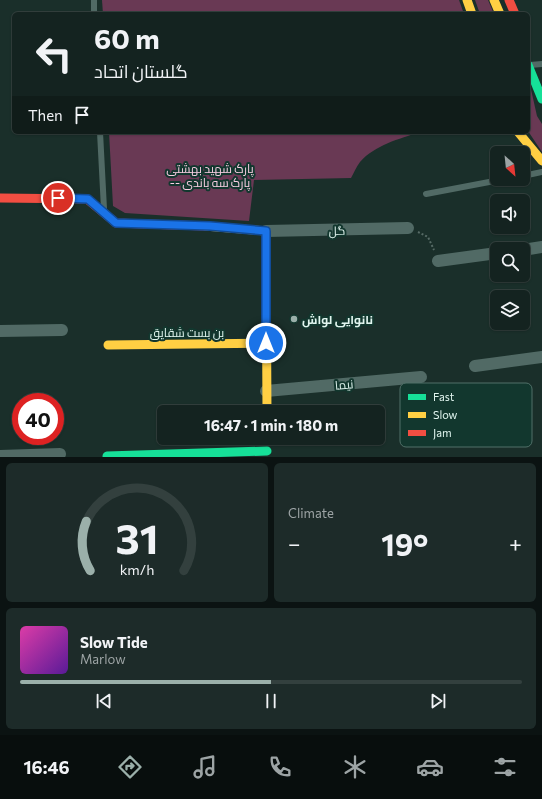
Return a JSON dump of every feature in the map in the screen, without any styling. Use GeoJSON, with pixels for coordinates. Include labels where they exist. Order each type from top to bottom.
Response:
{"type":"FeatureCollection","features":[{"type":"Feature","properties":{"kind":"street"},"geometry":{"type":"LineString","coordinates":[[468,0],[471,12]]}},
{"type":"Feature","properties":{"kind":"street"},"geometry":{"type":"LineString","coordinates":[[494,0],[499,12]]}},
{"type":"Feature","properties":{"kind":"street"},"geometry":{"type":"LineString","coordinates":[[509,0],[514,12]]}},
{"type":"Feature","properties":{"kind":"street"},"geometry":{"type":"LineString","coordinates":[[530,70],[542,99]]}},
{"type":"Feature","properties":{"kind":"street"},"geometry":{"type":"LineString","coordinates":[[520,134],[542,161]]}},
{"type":"Feature","properties":{"kind":"street"},"geometry":{"type":"LineString","coordinates":[[0,198],[88,199],[116,223],[210,226],[266,231],[266,405]]}},
{"type":"Feature","properties":{"kind":"street","name":"گل"},"geometry":{"type":"LineString","coordinates":[[266,231],[408,228]]}},
{"type":"Feature","properties":{"kind":"street"},"geometry":{"type":"LineString","coordinates":[[530,249],[542,247]]}},
{"type":"Feature","properties":{"kind":"street"},"geometry":{"type":"LineString","coordinates":[[438,261],[490,254]]}},
{"type":"Feature","properties":{"kind":"street"},"geometry":{"type":"LineString","coordinates":[[0,331],[62,330]]}},
{"type":"Feature","properties":{"kind":"street","name":"بن بست شقایق"},"geometry":{"type":"LineString","coordinates":[[108,345],[266,343]]}},
{"type":"Feature","properties":{"kind":"street"},"geometry":{"type":"LineString","coordinates":[[475,366],[542,357]]}},
{"type":"Feature","properties":{"kind":"street","name":"نیما"},"geometry":{"type":"LineString","coordinates":[[266,391],[421,377]]}},
{"type":"Feature","properties":{"kind":"street"},"geometry":{"type":"LineString","coordinates":[[107,456],[267,451]]}},
{"type":"Feature","properties":{"kind":"street"},"geometry":{"type":"LineString","coordinates":[[0,456],[60,454]]}},
{"type":"Feature","properties":{"kind":"lane"},"geometry":{"type":"LineString","coordinates":[[94,0],[94,12]]}},
{"type":"Feature","properties":{"kind":"lane"},"geometry":{"type":"LineString","coordinates":[[530,65],[542,64]]}},
{"type":"Feature","properties":{"kind":"lane"},"geometry":{"type":"LineString","coordinates":[[100,134],[104,213]]}},
{"type":"Feature","properties":{"kind":"lane"},"geometry":{"type":"LineString","coordinates":[[530,175],[542,172]]}},
{"type":"Feature","properties":{"kind":"lane"},"geometry":{"type":"LineString","coordinates":[[426,194],[490,182]]}},
{"type":"Feature","properties":{"kind":"path"},"geometry":{"type":"LineString","coordinates":[[408,228],[428,236],[438,261]]}},
{"type":"Feature","properties":{"kind":"green space"},"geometry":{"type":"Polygon","coordinates":[[[102,0],[459,0],[463,12],[103,12],[102,0]]]}},
{"type":"Feature","properties":{"kind":"green space"},"geometry":{"type":"Polygon","coordinates":[[[475,0],[488,0],[493,12],[479,12],[475,0]]]}},
{"type":"Feature","properties":{"kind":"green space"},"geometry":{"type":"Polygon","coordinates":[[[530,85],[537,116],[542,124],[542,152],[530,134],[530,85]]]}},
{"type":"Feature","properties":{"kind":"green space","name":"پارک شهید بهشتی -- پارک سه باندی"},"geometry":{"type":"Polygon","coordinates":[[[109,134],[414,134],[388,143],[373,151],[360,162],[351,178],[254,180],[249,221],[125,213],[113,206],[109,134]]]}},
{"type":"Feature","properties":{"kind":"traffic: fast"},"geometry":{"type":"LineString","coordinates":[[530,70],[542,99]]}},
{"type":"Feature","properties":{"kind":"traffic: fast"},"geometry":{"type":"LineString","coordinates":[[107,456],[267,451]]}},
{"type":"Feature","properties":{"kind":"traffic: slow"},"geometry":{"type":"LineString","coordinates":[[467,0],[471,12]]}},
{"type":"Feature","properties":{"kind":"traffic: slow"},"geometry":{"type":"LineString","coordinates":[[494,0],[499,12]]}},
{"type":"Feature","properties":{"kind":"traffic: slow"},"geometry":{"type":"LineString","coordinates":[[520,134],[542,161]]}},
{"type":"Feature","properties":{"kind":"traffic: slow"},"geometry":{"type":"LineString","coordinates":[[205,226],[266,231],[267,405]]}},
{"type":"Feature","properties":{"kind":"traffic: slow"},"geometry":{"type":"LineString","coordinates":[[108,345],[266,343]]}},
{"type":"Feature","properties":{"kind":"traffic: jam"},"geometry":{"type":"LineString","coordinates":[[509,0],[514,12]]}},
{"type":"Feature","properties":{"kind":"traffic: jam"},"geometry":{"type":"LineString","coordinates":[[0,198],[87,199],[116,223],[205,226]]}},
{"type":"Feature","properties":{"kind":"place","name":"نانوایی لواش"},"geometry":{"type":"Point","coordinates":[294,319]}},
{"type":"Feature","properties":{"kind":"route"},"geometry":{"type":"LineString","coordinates":[[58,198],[88,199],[116,223],[210,226],[266,231],[266,343]]}}]}
